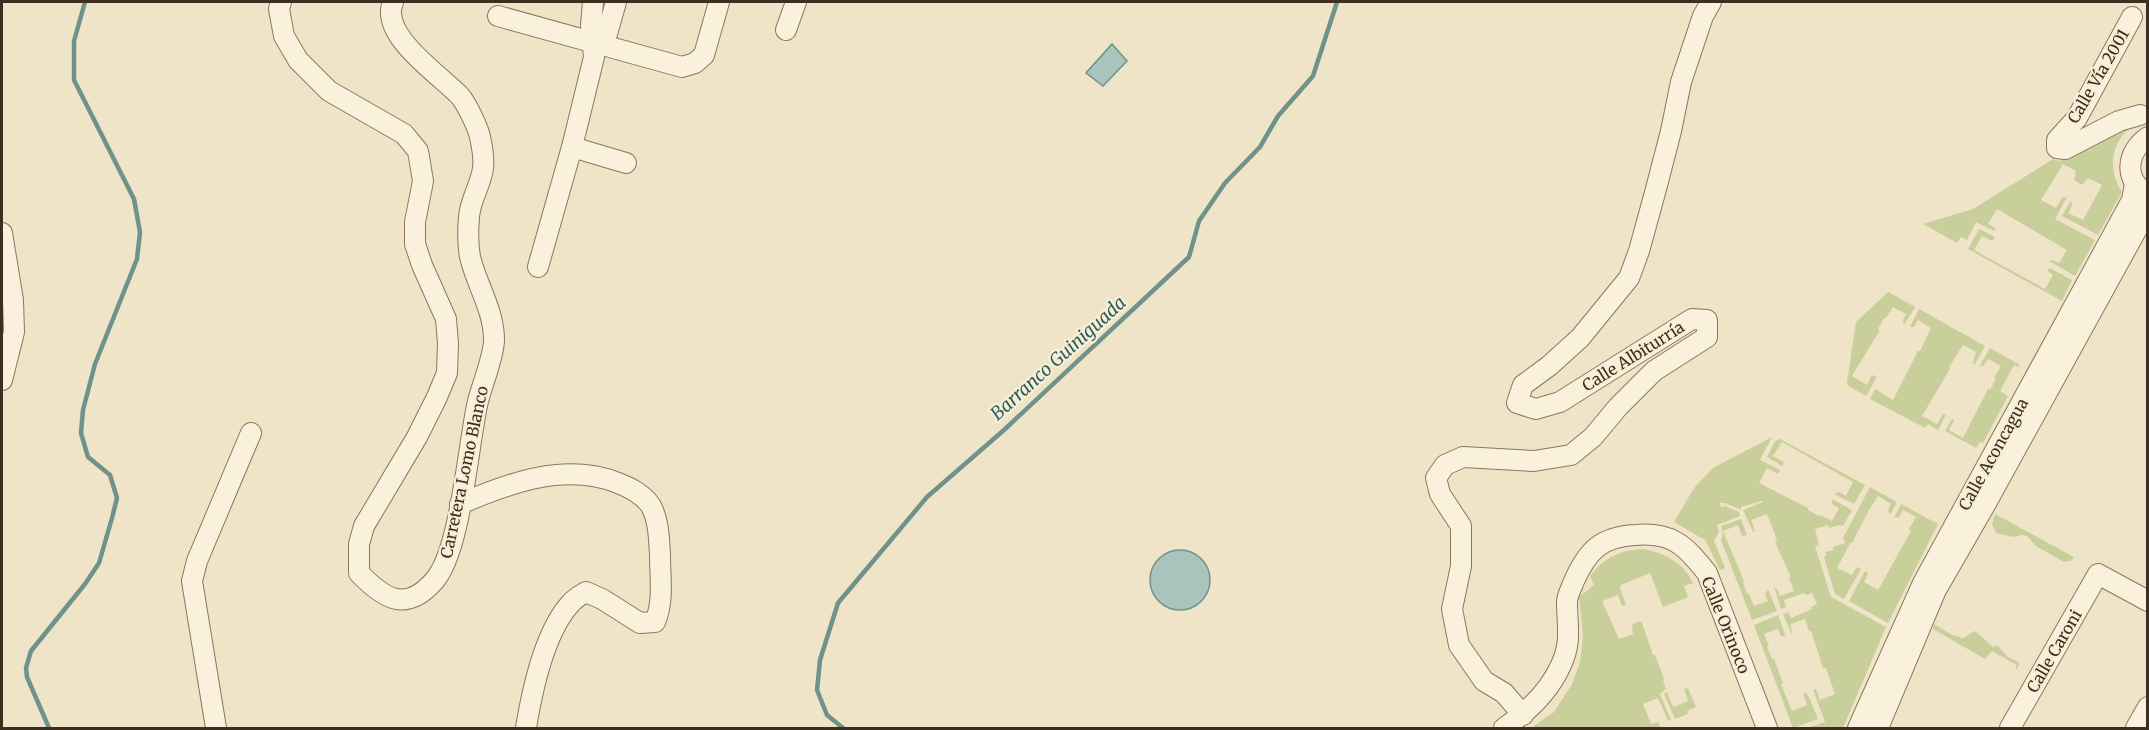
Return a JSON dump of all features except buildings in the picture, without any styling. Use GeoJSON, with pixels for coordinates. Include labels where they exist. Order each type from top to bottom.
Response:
{"type":"FeatureCollection","features":[{"type":"Feature","properties":{"kind":"street","name":"Carretera Lomo Blanco"},"geometry":{"type":"LineString","coordinates":[[280,2],[279,9],[284,36],[298,60],[329,91],[404,134],[418,151],[423,181],[415,222],[415,244],[422,265],[447,319],[447,373],[417,436],[364,526],[358,544],[360,573],[377,591],[397,601],[411,598],[422,592],[442,572],[452,541],[478,403],[494,342],[491,312],[470,256],[469,215],[483,168],[480,135],[462,98],[408,47],[392,25],[390,8],[393,2]]}},
{"type":"Feature","properties":{"kind":"street"},"geometry":{"type":"LineString","coordinates":[[538,267],[572,147],[594,57],[591,25],[593,2]]}},
{"type":"Feature","properties":{"kind":"street"},"geometry":{"type":"LineString","coordinates":[[593,42],[607,34],[616,2]]}},
{"type":"Feature","properties":{"kind":"street"},"geometry":{"type":"LineString","coordinates":[[498,16],[682,67],[695,63],[704,55],[719,2]]}},
{"type":"Feature","properties":{"kind":"street"},"geometry":{"type":"LineString","coordinates":[[786,30],[796,2]]}},
{"type":"Feature","properties":{"kind":"street","name":"Calle Albiturría"},"geometry":{"type":"LineString","coordinates":[[1523,715],[1504,693],[1484,681],[1459,645],[1452,609],[1461,566],[1461,526],[1440,494],[1436,478],[1445,465],[1462,457],[1534,461],[1570,455],[1593,437],[1618,407],[1654,371],[1707,337],[1707,320],[1692,319],[1560,402],[1536,409],[1517,403],[1523,385],[1549,366],[1580,338],[1629,278],[1640,251],[1681,82],[1703,16],[1711,2]]}},
{"type":"Feature","properties":{"kind":"street","name":"Calle Vía 2001"},"geometry":{"type":"LineString","coordinates":[[2132,17],[2077,118],[2057,140],[2056,148],[2065,149],[2144,107]]}},
{"type":"Feature","properties":{"kind":"street"},"geometry":{"type":"LineString","coordinates":[[2141,189],[2130,174],[2130,163],[2132,153],[2147,137],[2144,107]]}},
{"type":"Feature","properties":{"kind":"street"},"geometry":{"type":"LineString","coordinates":[[572,147],[626,164]]}},
{"type":"Feature","properties":{"kind":"street","name":"Calle Aconcagua"},"geometry":{"type":"LineString","coordinates":[[1858,729],[1923,583],[2132,200],[2141,189]]}},
{"type":"Feature","properties":{"kind":"street","name":"Calle Aconcagua"},"geometry":{"type":"LineString","coordinates":[[1878,729],[1936,590],[1986,505],[2148,208]]}},
{"type":"Feature","properties":{"kind":"street"},"geometry":{"type":"LineString","coordinates":[[2,233],[13,300],[14,332],[2,380]]}},
{"type":"Feature","properties":{"kind":"street"},"geometry":{"type":"LineString","coordinates":[[2,259],[2,305]]}},
{"type":"Feature","properties":{"kind":"street"},"geometry":{"type":"LineString","coordinates":[[216,729],[192,581],[197,561],[251,433]]}},
{"type":"Feature","properties":{"kind":"street"},"geometry":{"type":"LineString","coordinates":[[460,504],[482,494],[540,476],[586,475],[604,478],[635,490],[651,506],[659,530],[661,609],[655,622],[640,623],[602,599],[586,592],[572,601],[560,618],[542,661],[533,687],[526,729]]}},
{"type":"Feature","properties":{"kind":"street","name":"Calle Orinoco"},"geometry":{"type":"LineString","coordinates":[[1504,729],[1523,715],[1546,691],[1562,663],[1569,638],[1566,600],[1582,563],[1597,547],[1615,536],[1651,534],[1674,539],[1690,552],[1707,573],[1767,729]]}},
{"type":"Feature","properties":{"kind":"street","name":"Calle Caroni"},"geometry":{"type":"LineString","coordinates":[[2010,729],[2098,574],[2148,601]]}},
{"type":"Feature","properties":{"kind":"street"},"geometry":{"type":"LineString","coordinates":[[2136,729],[2148,707]]}},
{"type":"Feature","properties":{"kind":"green space"},"geometry":{"type":"Polygon","coordinates":[[[2125,126],[2130,128],[2118,142],[2113,158],[2115,176],[2122,192],[2098,235],[2062,216],[2071,200],[2072,206],[2068,213],[2083,220],[2102,185],[2088,178],[2082,185],[2074,180],[2076,171],[2063,164],[2041,200],[2056,208],[2062,198],[2067,197],[2055,219],[2095,240],[2075,276],[2049,261],[2059,263],[2067,250],[1997,209],[1988,224],[1996,228],[1994,231],[1976,222],[1967,240],[1961,237],[1957,243],[1923,224],[1973,209],[2053,159],[2059,161],[2074,156],[2125,126]]]}},
{"type":"Feature","properties":{"kind":"green space"},"geometry":{"type":"Polygon","coordinates":[[[1979,229],[1995,237],[1992,241],[1982,236],[1974,250],[2045,289],[2053,275],[2047,271],[2050,268],[2072,280],[2062,301],[1968,249],[1979,229]]]}},
{"type":"Feature","properties":{"kind":"green space"},"geometry":{"type":"Polygon","coordinates":[[[1888,292],[1915,307],[1904,325],[1903,320],[1906,314],[1893,307],[1884,318],[1878,329],[1880,330],[1852,376],[1867,385],[1872,375],[1877,377],[1866,396],[1848,386],[1847,382],[1856,322],[1888,292]]]}},
{"type":"Feature","properties":{"kind":"green space"},"geometry":{"type":"Polygon","coordinates":[[[1919,309],[1985,346],[1975,364],[1973,363],[1976,352],[1963,345],[1949,367],[1950,369],[1922,416],[1937,424],[1943,414],[1946,415],[1938,430],[1928,424],[1925,428],[1870,399],[1875,389],[1893,400],[1920,351],[1931,328],[1918,320],[1914,327],[1910,327],[1919,309]]]}},
{"type":"Feature","properties":{"kind":"green space"},"geometry":{"type":"Polygon","coordinates":[[[1990,348],[2020,365],[2019,367],[2014,365],[2000,391],[2008,396],[1983,443],[1980,442],[1976,448],[1945,431],[1952,419],[1954,420],[1949,430],[1963,438],[1988,389],[1990,390],[1996,379],[1994,378],[2001,366],[1988,359],[1984,365],[1979,367],[1990,348]]]}},
{"type":"Feature","properties":{"kind":"green space"},"geometry":{"type":"Polygon","coordinates":[[[1772,437],[1760,460],[1780,470],[1778,474],[1767,468],[1759,483],[1832,521],[1839,508],[1832,504],[1832,499],[1852,510],[1843,526],[1829,528],[1828,525],[1815,529],[1819,545],[1815,546],[1831,597],[1886,627],[1843,728],[1807,728],[1825,722],[1813,690],[1816,689],[1820,700],[1835,694],[1805,619],[1791,624],[1792,635],[1783,614],[1788,612],[1791,618],[1812,609],[1811,607],[1817,604],[1812,593],[1806,595],[1804,593],[1784,600],[1786,607],[1781,609],[1774,587],[1780,596],[1794,591],[1789,578],[1791,577],[1775,542],[1777,540],[1767,514],[1751,520],[1755,531],[1753,532],[1743,510],[1763,502],[1741,507],[1741,510],[1720,503],[1721,507],[1725,506],[1739,512],[1740,516],[1717,525],[1719,532],[1714,541],[1725,568],[1720,570],[1705,540],[1674,522],[1694,488],[1713,468],[1772,437]]]}},
{"type":"Feature","properties":{"kind":"green space"},"geometry":{"type":"Polygon","coordinates":[[[1780,439],[1865,485],[1854,504],[1834,494],[1839,492],[1846,496],[1853,482],[1782,442],[1773,456],[1784,462],[1782,466],[1767,457],[1775,441],[1780,439]]]}},
{"type":"Feature","properties":{"kind":"green space"},"geometry":{"type":"Polygon","coordinates":[[[1870,487],[1897,502],[1890,515],[1888,510],[1891,504],[1878,496],[1851,542],[1837,568],[1852,575],[1857,567],[1861,569],[1844,599],[1835,594],[1824,557],[1825,552],[1845,543],[1843,538],[1870,487]]]}},
{"type":"Feature","properties":{"kind":"green space"},"geometry":{"type":"Polygon","coordinates":[[[1901,504],[1938,524],[1888,623],[1849,601],[1865,571],[1868,573],[1864,582],[1878,590],[1911,531],[1909,529],[1916,517],[1903,510],[1899,517],[1894,518],[1901,504]]]}},
{"type":"Feature","properties":{"kind":"green space"},"geometry":{"type":"Polygon","coordinates":[[[1995,514],[2074,557],[2071,561],[2064,562],[2036,546],[2027,536],[2013,537],[1996,533],[1992,524],[1995,514]]]}},
{"type":"Feature","properties":{"kind":"green space"},"geometry":{"type":"Polygon","coordinates":[[[1741,519],[1747,535],[1742,536],[1738,525],[1723,531],[1744,581],[1747,594],[1754,606],[1768,601],[1765,594],[1768,589],[1777,611],[1752,620],[1721,540],[1723,533],[1721,526],[1741,519]]]}},
{"type":"Feature","properties":{"kind":"green space"},"geometry":{"type":"Polygon","coordinates":[[[1643,549],[1666,556],[1684,569],[1693,583],[1684,586],[1688,597],[1663,607],[1650,573],[1621,585],[1626,605],[1622,606],[1618,595],[1602,601],[1619,639],[1633,634],[1632,625],[1640,621],[1642,623],[1664,679],[1666,689],[1660,694],[1671,720],[1668,721],[1658,698],[1643,704],[1651,724],[1658,722],[1661,728],[1531,728],[1554,712],[1572,684],[1580,662],[1583,635],[1579,597],[1594,585],[1590,576],[1601,564],[1613,556],[1643,549]]]}},
{"type":"Feature","properties":{"kind":"green space"},"geometry":{"type":"Polygon","coordinates":[[[1778,615],[1786,637],[1781,636],[1778,629],[1764,634],[1769,646],[1767,647],[1783,683],[1781,684],[1792,711],[1807,705],[1803,694],[1807,693],[1818,719],[1793,728],[1754,625],[1778,615]]]}},
{"type":"Feature","properties":{"kind":"green space"},"geometry":{"type":"Polygon","coordinates":[[[1934,624],[1952,635],[1963,638],[1975,631],[1993,647],[1997,645],[2008,657],[2020,663],[2015,669],[2017,665],[1992,651],[1985,659],[1933,629],[1934,624]]]}},
{"type":"Feature","properties":{"kind":"green space"},"geometry":{"type":"Polygon","coordinates":[[[1688,688],[1696,707],[1687,711],[1688,714],[1675,719],[1664,694],[1667,692],[1673,707],[1688,701],[1684,689],[1688,688]]]}},
{"type":"Feature","properties":{"kind":"water"},"geometry":{"type":"Polygon","coordinates":[[[1112,44],[1127,61],[1103,86],[1086,73],[1112,44]]]}},
{"type":"Feature","properties":{"kind":"water"},"geometry":{"type":"Polygon","coordinates":[[[1180,550],[1201,559],[1210,580],[1201,601],[1180,610],[1159,601],[1150,580],[1159,559],[1180,550]]]}},
{"type":"Feature","properties":{"kind":"waterway"},"geometry":{"type":"LineString","coordinates":[[49,728],[27,677],[26,668],[31,651],[99,563],[112,518],[117,498],[110,475],[88,457],[81,433],[83,410],[95,364],[137,259],[140,232],[134,199],[74,80],[74,41],[85,2]]}},
{"type":"Feature","properties":{"kind":"waterway","name":"Barranco Guiniguada"},"geometry":{"type":"LineString","coordinates":[[843,728],[827,715],[817,690],[820,660],[838,603],[927,497],[1004,430],[1189,257],[1199,221],[1225,183],[1260,147],[1278,116],[1313,76],[1337,2]]}}]}
